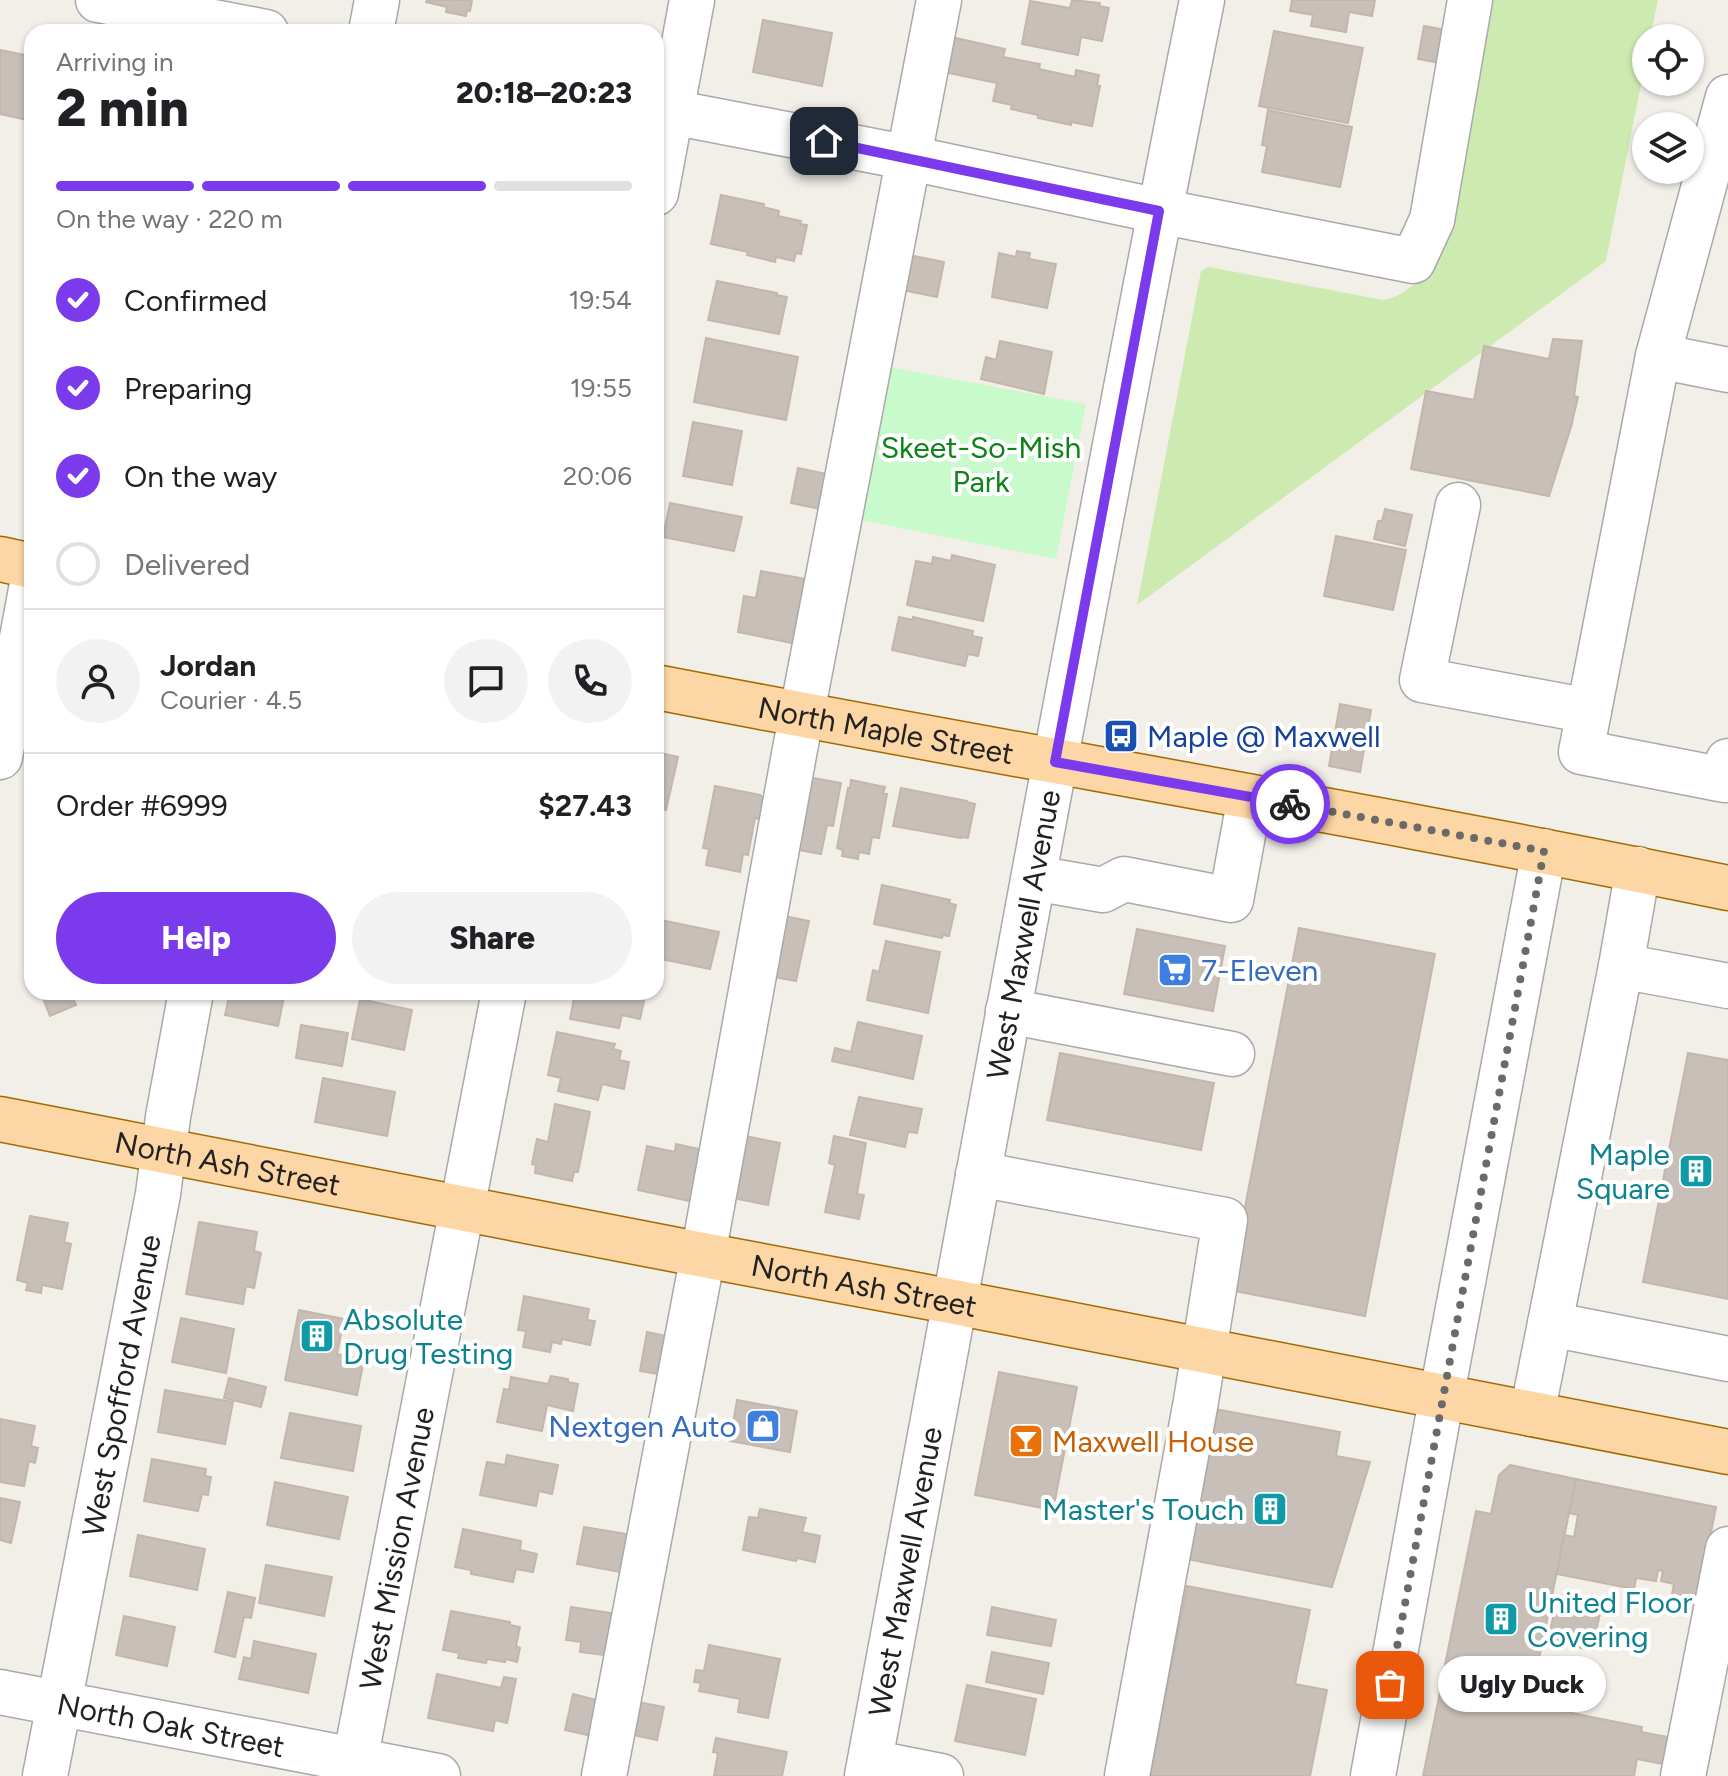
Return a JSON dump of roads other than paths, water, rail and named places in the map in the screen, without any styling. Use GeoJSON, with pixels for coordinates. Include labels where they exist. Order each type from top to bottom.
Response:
{"type":"FeatureCollection","features":[{"type":"Feature","properties":{"kind":"main road"},"geometry":{"type":"LineString","coordinates":[[0,559],[24,564]]}},
{"type":"Feature","properties":{"kind":"main road","name":"North Maple Street"},"geometry":{"type":"LineString","coordinates":[[664,689],[1544,851],[1728,888]]}},
{"type":"Feature","properties":{"kind":"main road","name":"North Ash Street"},"geometry":{"type":"LineString","coordinates":[[0,1119],[1728,1452]]}},
{"type":"Feature","properties":{"kind":"street"},"geometry":{"type":"LineString","coordinates":[[98,0],[140,13],[213,24]]}},
{"type":"Feature","properties":{"kind":"street"},"geometry":{"type":"LineString","coordinates":[[372,24],[377,0]]}},
{"type":"Feature","properties":{"kind":"street"},"geometry":{"type":"LineString","coordinates":[[692,0],[664,110],[1413,261],[1432,220],[1470,0]]}},
{"type":"Feature","properties":{"kind":"street"},"geometry":{"type":"LineString","coordinates":[[604,1776],[801,715],[939,0]]}},
{"type":"Feature","properties":{"kind":"street","name":"West Maxwell Avenue"},"geometry":{"type":"LineString","coordinates":[[869,1769],[1008,1011],[1159,211],[1202,0]]}},
{"type":"Feature","properties":{"kind":"street"},"geometry":{"type":"LineString","coordinates":[[1728,97],[1658,356],[1581,752],[1724,780],[1728,761]]}},
{"type":"Feature","properties":{"kind":"street"},"geometry":{"type":"LineString","coordinates":[[1658,356],[1728,370]]}},
{"type":"Feature","properties":{"kind":"street"},"geometry":{"type":"LineString","coordinates":[[1458,505],[1422,680],[1589,711]]}},
{"type":"Feature","properties":{"kind":"street"},"geometry":{"type":"LineString","coordinates":[[0,757],[24,627]]}},
{"type":"Feature","properties":{"kind":"street"},"geometry":{"type":"LineString","coordinates":[[1034,878],[1103,890],[1124,879],[1231,900],[1250,797]]}},
{"type":"Feature","properties":{"kind":"street"},"geometry":{"type":"LineString","coordinates":[[1373,1776],[1544,851]]}},
{"type":"Feature","properties":{"kind":"street"},"geometry":{"type":"LineString","coordinates":[[1532,1414],[1638,869]]}},
{"type":"Feature","properties":{"kind":"street"},"geometry":{"type":"LineString","coordinates":[[1621,966],[1728,986]]}},
{"type":"Feature","properties":{"kind":"street","name":"West Spofford Avenue"},"geometry":{"type":"LineString","coordinates":[[45,1776],[158,1194],[168,1117],[190,1000]]}},
{"type":"Feature","properties":{"kind":"street","name":"West Mission Avenue"},"geometry":{"type":"LineString","coordinates":[[353,1768],[502,1000]]}},
{"type":"Feature","properties":{"kind":"street"},"geometry":{"type":"LineString","coordinates":[[1008,1011],[1232,1054]]}},
{"type":"Feature","properties":{"kind":"street"},"geometry":{"type":"LineString","coordinates":[[978,1174],[1225,1220],[1205,1350],[1127,1776]]}},
{"type":"Feature","properties":{"kind":"street"},"geometry":{"type":"LineString","coordinates":[[1550,1324],[1728,1359]]}},
{"type":"Feature","properties":{"kind":"street"},"geometry":{"type":"LineString","coordinates":[[1683,1776],[1728,1549]]}},
{"type":"Feature","properties":{"kind":"street","name":"North Oak Street"},"geometry":{"type":"LineString","coordinates":[[0,1692],[59,1702],[353,1768],[438,1776]]}},
{"type":"Feature","properties":{"kind":"street"},"geometry":{"type":"LineString","coordinates":[[869,1769],[941,1776]]}},
{"type":"Feature","properties":{"kind":"place","name":"Maple @ Maxwell"},"geometry":{"type":"Point","coordinates":[1121,736]}},
{"type":"Feature","properties":{"kind":"place","name":"7-Eleven"},"geometry":{"type":"Point","coordinates":[1175,970]}},
{"type":"Feature","properties":{"kind":"place","name":"Maple Square"},"geometry":{"type":"Point","coordinates":[1696,1171]}},
{"type":"Feature","properties":{"kind":"place","name":"Absolute Drug Testing"},"geometry":{"type":"Point","coordinates":[317,1336]}},
{"type":"Feature","properties":{"kind":"place","name":"Nextgen Auto"},"geometry":{"type":"Point","coordinates":[763,1426]}},
{"type":"Feature","properties":{"kind":"place","name":"Maxwell House"},"geometry":{"type":"Point","coordinates":[1026,1441]}},
{"type":"Feature","properties":{"kind":"place","name":"Master's Touch"},"geometry":{"type":"Point","coordinates":[1270,1509]}},
{"type":"Feature","properties":{"kind":"place","name":"United Floor Covering"},"geometry":{"type":"Point","coordinates":[1501,1619]}},
{"type":"Feature","properties":{"kind":"place","name":"Ugly Duck"},"geometry":{"type":"Point","coordinates":[1390,1685]}},
{"type":"Feature","properties":{"kind":"park label","name":"Skeet-So-Mish Park"},"geometry":{"type":"Point","coordinates":[981,464]}}]}
